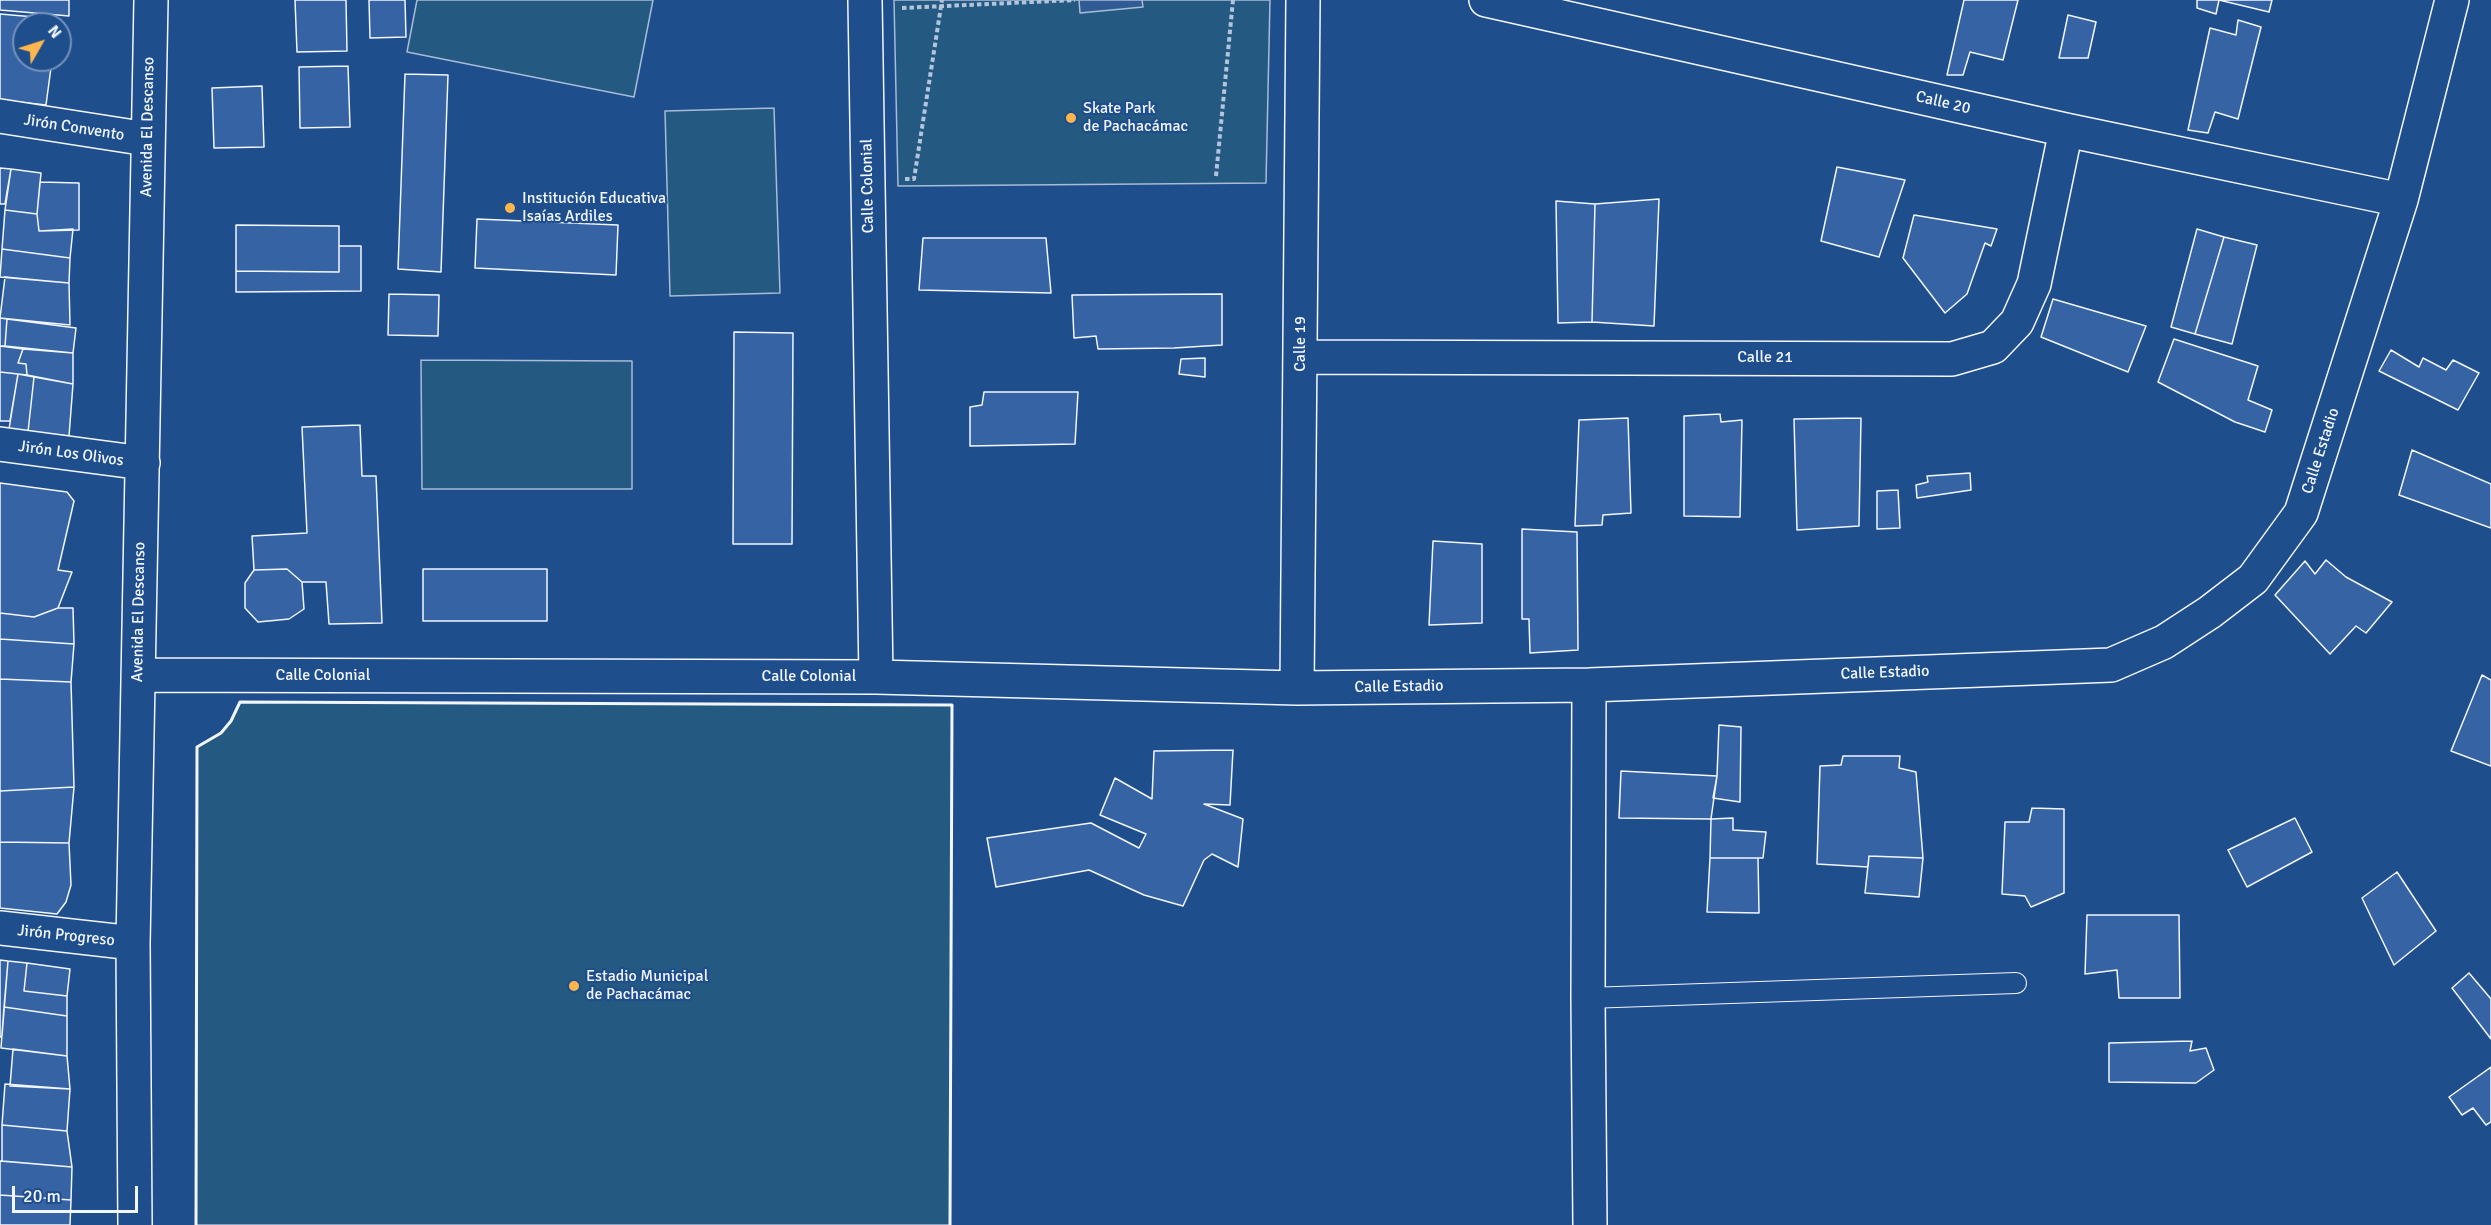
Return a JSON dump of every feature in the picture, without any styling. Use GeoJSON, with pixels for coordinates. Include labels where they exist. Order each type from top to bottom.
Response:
{"type":"FeatureCollection","features":[{"type":"Feature","properties":{"kind":"street","name":"Avenida El Descanso"},"geometry":{"type":"LineString","coordinates":[[135,1225],[133,943],[151,0]]}},
{"type":"Feature","properties":{"kind":"street","name":"Calle 19"},"geometry":{"type":"LineString","coordinates":[[1297,688],[1303,0]]}},
{"type":"Feature","properties":{"kind":"street","name":"Calle 20"},"geometry":{"type":"LineString","coordinates":[[1486,0],[2066,130],[2401,200]]}},
{"type":"Feature","properties":{"kind":"street","name":"Calle Estadio"},"geometry":{"type":"LineString","coordinates":[[876,677],[1297,688],[1589,685],[2111,664],[2164,642],[2210,612],[2253,579],[2301,513],[2401,200],[2452,0]]}},
{"type":"Feature","properties":{"kind":"street","name":"Calle Colonial"},"geometry":{"type":"LineString","coordinates":[[138,675],[876,677],[865,5]]}},
{"type":"Feature","properties":{"kind":"street","name":"Jirón Convento"},"geometry":{"type":"LineString","coordinates":[[0,116],[147,140]]}},
{"type":"Feature","properties":{"kind":"street","name":"Calle 21"},"geometry":{"type":"LineString","coordinates":[[1301,357],[1952,358],[1993,347],[2017,322],[2034,284],[2066,130]]}},
{"type":"Feature","properties":{"kind":"street","name":"Jirón Los Olivos"},"geometry":{"type":"LineString","coordinates":[[0,444],[142,463]]}},
{"type":"Feature","properties":{"kind":"street"},"geometry":{"type":"LineString","coordinates":[[1589,685],[1590,1225]]}},
{"type":"Feature","properties":{"kind":"street","name":"Jirón Progreso"},"geometry":{"type":"LineString","coordinates":[[0,928],[133,943]]}},
{"type":"Feature","properties":{"kind":"lane"},"geometry":{"type":"LineString","coordinates":[[1588,998],[2016,983]]}},
{"type":"Feature","properties":{"kind":"path"},"geometry":{"type":"LineString","coordinates":[[868,180],[914,179],[942,0]]}},
{"type":"Feature","properties":{"kind":"path"},"geometry":{"type":"LineString","coordinates":[[865,5],[941,7],[1075,0]]}},
{"type":"Feature","properties":{"kind":"path"},"geometry":{"type":"LineString","coordinates":[[1216,176],[1233,0]]}},
{"type":"Feature","properties":{"kind":"shaded area"},"geometry":{"type":"Polygon","coordinates":[[[417,0],[653,0],[634,97],[407,52],[417,0]]]}},
{"type":"Feature","properties":{"kind":"shaded area"},"geometry":{"type":"Polygon","coordinates":[[[894,0],[1270,0],[1266,183],[898,186],[894,0]]]}},
{"type":"Feature","properties":{"kind":"shaded area"},"geometry":{"type":"Polygon","coordinates":[[[1079,0],[1142,0],[1143,7],[1080,13],[1079,0]]]}},
{"type":"Feature","properties":{"kind":"shaded area"},"geometry":{"type":"Polygon","coordinates":[[[774,108],[780,293],[670,296],[665,111],[774,108]]]}},
{"type":"Feature","properties":{"kind":"shaded area"},"geometry":{"type":"Polygon","coordinates":[[[421,360],[632,361],[632,489],[422,489],[421,360]]]}},
{"type":"Feature","properties":{"kind":"shaded area","name":"Estadio Municipal de Pachacámac"},"geometry":{"type":"Polygon","coordinates":[[[240,702],[952,705],[950,1225],[196,1225],[197,747],[221,733],[231,721],[240,702]]]}},
{"type":"Feature","properties":{"kind":"building"},"geometry":{"type":"Polygon","coordinates":[[[0,0],[69,0],[69,12],[0,10],[0,0]]]}},
{"type":"Feature","properties":{"kind":"building"},"geometry":{"type":"Polygon","coordinates":[[[295,0],[346,0],[347,51],[297,52],[295,0]]]}},
{"type":"Feature","properties":{"kind":"building"},"geometry":{"type":"Polygon","coordinates":[[[369,0],[405,0],[406,37],[370,38],[369,0]]]}},
{"type":"Feature","properties":{"kind":"building"},"geometry":{"type":"Polygon","coordinates":[[[1964,0],[2018,0],[2003,60],[1970,52],[1963,75],[1947,75],[1964,0]]]}},
{"type":"Feature","properties":{"kind":"building"},"geometry":{"type":"Polygon","coordinates":[[[2197,0],[2219,0],[2216,14],[2197,8],[2197,0]]]}},
{"type":"Feature","properties":{"kind":"building"},"geometry":{"type":"Polygon","coordinates":[[[2219,0],[2272,0],[2269,12],[2219,0]]]}},
{"type":"Feature","properties":{"kind":"building"},"geometry":{"type":"Polygon","coordinates":[[[0,14],[12,15],[12,72],[50,72],[46,105],[0,100],[0,14]]]}},
{"type":"Feature","properties":{"kind":"building"},"geometry":{"type":"Polygon","coordinates":[[[2068,15],[2096,22],[2088,58],[2059,58],[2068,15]]]}},
{"type":"Feature","properties":{"kind":"building"},"geometry":{"type":"Polygon","coordinates":[[[2238,20],[2261,27],[2238,119],[2215,112],[2208,133],[2188,130],[2210,28],[2236,35],[2238,20]]]}},
{"type":"Feature","properties":{"kind":"building"},"geometry":{"type":"Polygon","coordinates":[[[348,66],[350,127],[300,128],[299,67],[348,66]]]}},
{"type":"Feature","properties":{"kind":"building"},"geometry":{"type":"Polygon","coordinates":[[[405,74],[448,75],[441,272],[398,269],[405,74]]]}},
{"type":"Feature","properties":{"kind":"building"},"geometry":{"type":"Polygon","coordinates":[[[262,86],[264,147],[214,148],[212,88],[262,86]]]}},
{"type":"Feature","properties":{"kind":"building"},"geometry":{"type":"Polygon","coordinates":[[[1837,167],[1905,180],[1879,257],[1821,241],[1837,167]]]}},
{"type":"Feature","properties":{"kind":"building"},"geometry":{"type":"Polygon","coordinates":[[[0,168],[11,169],[5,204],[0,204],[0,168]]]}},
{"type":"Feature","properties":{"kind":"building"},"geometry":{"type":"Polygon","coordinates":[[[11,169],[41,173],[37,214],[5,210],[11,169]]]}},
{"type":"Feature","properties":{"kind":"building"},"geometry":{"type":"Polygon","coordinates":[[[40,182],[79,183],[79,230],[39,231],[37,214],[40,182]]]}},
{"type":"Feature","properties":{"kind":"building"},"geometry":{"type":"Polygon","coordinates":[[[1659,199],[1654,326],[1592,322],[1595,204],[1659,199]]]}},
{"type":"Feature","properties":{"kind":"building"},"geometry":{"type":"Polygon","coordinates":[[[1556,201],[1595,204],[1592,322],[1558,323],[1556,201]]]}},
{"type":"Feature","properties":{"kind":"building"},"geometry":{"type":"Polygon","coordinates":[[[5,210],[37,214],[39,231],[73,229],[70,258],[2,249],[5,210]]]}},
{"type":"Feature","properties":{"kind":"building"},"geometry":{"type":"Polygon","coordinates":[[[1914,215],[1997,229],[1991,246],[1985,243],[1967,294],[1945,313],[1903,258],[1914,215]]]}},
{"type":"Feature","properties":{"kind":"building"},"geometry":{"type":"Polygon","coordinates":[[[477,219],[618,225],[616,275],[475,268],[477,219]]]}},
{"type":"Feature","properties":{"kind":"building"},"geometry":{"type":"Polygon","coordinates":[[[236,225],[339,226],[339,272],[236,271],[236,225]]]}},
{"type":"Feature","properties":{"kind":"building"},"geometry":{"type":"Polygon","coordinates":[[[2197,229],[2224,237],[2195,334],[2171,327],[2197,229]]]}},
{"type":"Feature","properties":{"kind":"building"},"geometry":{"type":"Polygon","coordinates":[[[2224,237],[2257,245],[2232,344],[2195,334],[2224,237]]]}},
{"type":"Feature","properties":{"kind":"building"},"geometry":{"type":"Polygon","coordinates":[[[923,238],[1046,238],[1051,293],[919,290],[923,238]]]}},
{"type":"Feature","properties":{"kind":"building"},"geometry":{"type":"Polygon","coordinates":[[[339,246],[361,246],[361,291],[236,292],[236,271],[339,272],[339,246]]]}},
{"type":"Feature","properties":{"kind":"building"},"geometry":{"type":"Polygon","coordinates":[[[2,249],[70,258],[69,283],[0,277],[2,249]]]}},
{"type":"Feature","properties":{"kind":"building"},"geometry":{"type":"Polygon","coordinates":[[[5,277],[69,283],[70,325],[0,318],[5,277]]]}},
{"type":"Feature","properties":{"kind":"building"},"geometry":{"type":"Polygon","coordinates":[[[389,294],[439,295],[438,336],[388,335],[389,294]]]}},
{"type":"Feature","properties":{"kind":"building"},"geometry":{"type":"Polygon","coordinates":[[[1222,294],[1222,345],[1098,349],[1096,336],[1074,338],[1072,295],[1222,294]]]}},
{"type":"Feature","properties":{"kind":"building"},"geometry":{"type":"Polygon","coordinates":[[[2053,299],[2146,326],[2128,372],[2041,337],[2053,299]]]}},
{"type":"Feature","properties":{"kind":"building"},"geometry":{"type":"Polygon","coordinates":[[[0,318],[7,319],[5,346],[0,346],[0,318]]]}},
{"type":"Feature","properties":{"kind":"building"},"geometry":{"type":"Polygon","coordinates":[[[7,319],[76,328],[73,353],[5,346],[7,319]]]}},
{"type":"Feature","properties":{"kind":"building"},"geometry":{"type":"Polygon","coordinates":[[[734,332],[793,333],[792,544],[733,544],[734,332]]]}},
{"type":"Feature","properties":{"kind":"building"},"geometry":{"type":"Polygon","coordinates":[[[2174,339],[2258,366],[2248,400],[2272,410],[2265,432],[2235,422],[2158,382],[2174,339]]]}},
{"type":"Feature","properties":{"kind":"building"},"geometry":{"type":"Polygon","coordinates":[[[0,346],[23,349],[18,363],[26,364],[27,375],[0,372],[0,346]]]}},
{"type":"Feature","properties":{"kind":"building"},"geometry":{"type":"Polygon","coordinates":[[[23,349],[73,353],[73,384],[27,375],[26,364],[18,363],[23,349]]]}},
{"type":"Feature","properties":{"kind":"building"},"geometry":{"type":"Polygon","coordinates":[[[2391,350],[2419,367],[2423,358],[2446,370],[2453,360],[2479,373],[2458,410],[2379,371],[2391,350]]]}},
{"type":"Feature","properties":{"kind":"building"},"geometry":{"type":"Polygon","coordinates":[[[1205,358],[1205,377],[1179,374],[1181,359],[1205,358]]]}},
{"type":"Feature","properties":{"kind":"building"},"geometry":{"type":"Polygon","coordinates":[[[0,372],[18,374],[10,421],[0,421],[0,372]]]}},
{"type":"Feature","properties":{"kind":"building"},"geometry":{"type":"Polygon","coordinates":[[[18,374],[34,377],[28,432],[9,429],[18,374]]]}},
{"type":"Feature","properties":{"kind":"building"},"geometry":{"type":"Polygon","coordinates":[[[34,377],[73,384],[69,436],[28,432],[34,377]]]}},
{"type":"Feature","properties":{"kind":"building"},"geometry":{"type":"Polygon","coordinates":[[[984,392],[1078,392],[1075,444],[970,446],[970,407],[982,405],[984,392]]]}},
{"type":"Feature","properties":{"kind":"building"},"geometry":{"type":"Polygon","coordinates":[[[1720,414],[1721,422],[1742,420],[1740,517],[1684,516],[1684,416],[1720,414]]]}},
{"type":"Feature","properties":{"kind":"building"},"geometry":{"type":"Polygon","coordinates":[[[1628,418],[1631,513],[1603,515],[1602,525],[1575,526],[1579,420],[1628,418]]]}},
{"type":"Feature","properties":{"kind":"building"},"geometry":{"type":"Polygon","coordinates":[[[1861,418],[1859,526],[1797,530],[1794,419],[1861,418]]]}},
{"type":"Feature","properties":{"kind":"building"},"geometry":{"type":"Polygon","coordinates":[[[360,425],[362,476],[376,476],[382,623],[329,624],[326,582],[302,582],[287,569],[254,570],[252,536],[307,533],[302,427],[360,425]]]}},
{"type":"Feature","properties":{"kind":"building"},"geometry":{"type":"Polygon","coordinates":[[[2412,450],[2491,484],[2491,528],[2399,495],[2412,450]]]}},
{"type":"Feature","properties":{"kind":"building"},"geometry":{"type":"Polygon","coordinates":[[[1970,473],[1971,490],[1917,498],[1916,485],[1928,482],[1927,476],[1970,473]]]}},
{"type":"Feature","properties":{"kind":"building"},"geometry":{"type":"Polygon","coordinates":[[[0,483],[67,492],[74,501],[58,570],[72,572],[58,608],[34,617],[0,613],[0,483]]]}},
{"type":"Feature","properties":{"kind":"building"},"geometry":{"type":"Polygon","coordinates":[[[1898,490],[1900,528],[1877,529],[1877,491],[1898,490]]]}},
{"type":"Feature","properties":{"kind":"building"},"geometry":{"type":"Polygon","coordinates":[[[1522,529],[1577,532],[1578,650],[1530,653],[1529,619],[1522,619],[1522,529]]]}},
{"type":"Feature","properties":{"kind":"building"},"geometry":{"type":"Polygon","coordinates":[[[1433,541],[1482,544],[1482,623],[1429,625],[1433,541]]]}},
{"type":"Feature","properties":{"kind":"building"},"geometry":{"type":"Polygon","coordinates":[[[2326,560],[2346,577],[2392,602],[2366,633],[2356,626],[2330,654],[2275,595],[2305,561],[2315,574],[2326,560]]]}},
{"type":"Feature","properties":{"kind":"building"},"geometry":{"type":"Polygon","coordinates":[[[287,569],[302,582],[304,609],[289,619],[258,622],[245,608],[245,583],[254,570],[287,569]]]}},
{"type":"Feature","properties":{"kind":"building"},"geometry":{"type":"Polygon","coordinates":[[[423,569],[547,569],[547,621],[423,621],[423,569]]]}},
{"type":"Feature","properties":{"kind":"building"},"geometry":{"type":"Polygon","coordinates":[[[58,608],[73,608],[74,644],[0,639],[0,613],[34,617],[58,608]]]}},
{"type":"Feature","properties":{"kind":"building"},"geometry":{"type":"Polygon","coordinates":[[[0,639],[74,644],[71,682],[0,679],[0,639]]]}},
{"type":"Feature","properties":{"kind":"building"},"geometry":{"type":"Polygon","coordinates":[[[2482,675],[2491,680],[2491,766],[2451,751],[2482,675]]]}},
{"type":"Feature","properties":{"kind":"building"},"geometry":{"type":"Polygon","coordinates":[[[0,679],[71,682],[74,787],[0,791],[0,679]]]}},
{"type":"Feature","properties":{"kind":"building"},"geometry":{"type":"Polygon","coordinates":[[[1719,725],[1741,727],[1740,802],[1713,798],[1717,776],[1719,725]]]}},
{"type":"Feature","properties":{"kind":"building"},"geometry":{"type":"Polygon","coordinates":[[[1233,750],[1230,805],[1204,804],[1243,819],[1238,867],[1212,854],[1204,860],[1183,906],[1144,895],[1089,870],[996,887],[987,838],[1091,823],[1139,848],[1146,834],[1100,815],[1115,778],[1152,799],[1154,751],[1233,750]]]}},
{"type":"Feature","properties":{"kind":"building"},"geometry":{"type":"Polygon","coordinates":[[[1843,756],[1900,756],[1899,768],[1916,772],[1923,858],[1869,856],[1868,867],[1817,864],[1820,766],[1841,765],[1843,756]]]}},
{"type":"Feature","properties":{"kind":"building"},"geometry":{"type":"Polygon","coordinates":[[[1621,771],[1717,776],[1711,819],[1619,818],[1621,771]]]}},
{"type":"Feature","properties":{"kind":"building"},"geometry":{"type":"Polygon","coordinates":[[[74,787],[69,843],[0,842],[0,791],[74,787]]]}},
{"type":"Feature","properties":{"kind":"building"},"geometry":{"type":"Polygon","coordinates":[[[2032,808],[2064,809],[2064,893],[2031,907],[2025,896],[2002,894],[2005,822],[2029,822],[2032,808]]]}},
{"type":"Feature","properties":{"kind":"building"},"geometry":{"type":"Polygon","coordinates":[[[1733,818],[1733,830],[1766,832],[1763,858],[1710,858],[1711,819],[1733,818]]]}},
{"type":"Feature","properties":{"kind":"building"},"geometry":{"type":"Polygon","coordinates":[[[2295,818],[2312,852],[2247,887],[2228,850],[2295,818]]]}},
{"type":"Feature","properties":{"kind":"building"},"geometry":{"type":"Polygon","coordinates":[[[0,842],[69,843],[71,885],[66,902],[57,914],[0,908],[0,842]]]}},
{"type":"Feature","properties":{"kind":"building"},"geometry":{"type":"Polygon","coordinates":[[[1869,856],[1923,858],[1919,897],[1865,893],[1869,856]]]}},
{"type":"Feature","properties":{"kind":"building"},"geometry":{"type":"Polygon","coordinates":[[[1710,858],[1758,858],[1759,913],[1707,912],[1710,858]]]}},
{"type":"Feature","properties":{"kind":"building"},"geometry":{"type":"Polygon","coordinates":[[[2397,872],[2436,931],[2394,965],[2362,898],[2397,872]]]}},
{"type":"Feature","properties":{"kind":"building"},"geometry":{"type":"Polygon","coordinates":[[[2087,915],[2179,915],[2180,998],[2119,998],[2117,970],[2085,974],[2087,915]]]}},
{"type":"Feature","properties":{"kind":"building"},"geometry":{"type":"Polygon","coordinates":[[[0,960],[8,961],[2,1036],[0,1037],[0,960]]]}},
{"type":"Feature","properties":{"kind":"building"},"geometry":{"type":"Polygon","coordinates":[[[8,961],[27,963],[24,991],[67,996],[67,1016],[4,1007],[8,961]]]}},
{"type":"Feature","properties":{"kind":"building"},"geometry":{"type":"Polygon","coordinates":[[[27,963],[70,969],[67,996],[24,991],[27,963]]]}},
{"type":"Feature","properties":{"kind":"building"},"geometry":{"type":"Polygon","coordinates":[[[2469,973],[2491,999],[2491,1039],[2452,988],[2469,973]]]}},
{"type":"Feature","properties":{"kind":"building"},"geometry":{"type":"Polygon","coordinates":[[[4,1007],[67,1016],[67,1056],[1,1048],[4,1007]]]}},
{"type":"Feature","properties":{"kind":"building"},"geometry":{"type":"Polygon","coordinates":[[[2192,1041],[2190,1051],[2206,1048],[2214,1070],[2196,1083],[2109,1082],[2109,1043],[2192,1041]]]}},
{"type":"Feature","properties":{"kind":"building"},"geometry":{"type":"Polygon","coordinates":[[[13,1049],[67,1056],[70,1089],[10,1086],[13,1049]]]}},
{"type":"Feature","properties":{"kind":"building"},"geometry":{"type":"Polygon","coordinates":[[[2491,1067],[2491,1122],[2486,1125],[2473,1108],[2462,1115],[2449,1097],[2491,1067]]]}},
{"type":"Feature","properties":{"kind":"building"},"geometry":{"type":"Polygon","coordinates":[[[5,1084],[70,1089],[67,1131],[2,1125],[5,1084]]]}},
{"type":"Feature","properties":{"kind":"building"},"geometry":{"type":"Polygon","coordinates":[[[2,1125],[67,1131],[72,1167],[2,1161],[2,1125]]]}},
{"type":"Feature","properties":{"kind":"building"},"geometry":{"type":"Polygon","coordinates":[[[0,1161],[72,1167],[71,1200],[0,1195],[0,1161]]]}},
{"type":"Feature","properties":{"kind":"building"},"geometry":{"type":"Polygon","coordinates":[[[0,1195],[71,1200],[70,1225],[0,1225],[0,1195]]]}},
{"type":"Feature","properties":{"kind":"wall"},"geometry":{"type":"LineString","coordinates":[[196,1225],[197,747],[221,733],[231,721],[240,702],[952,705],[950,1225]]}},
{"type":"Feature","properties":{"kind":"place","name":"Skate Park de Pachacámac"},"geometry":{"type":"Point","coordinates":[1071,118]}},
{"type":"Feature","properties":{"kind":"place","name":"Institución Educativa Isaías Ardiles"},"geometry":{"type":"Point","coordinates":[510,208]}},
{"type":"Feature","properties":{"kind":"place","name":"Estadio Municipal de Pachacámac"},"geometry":{"type":"Point","coordinates":[574,986]}}]}
